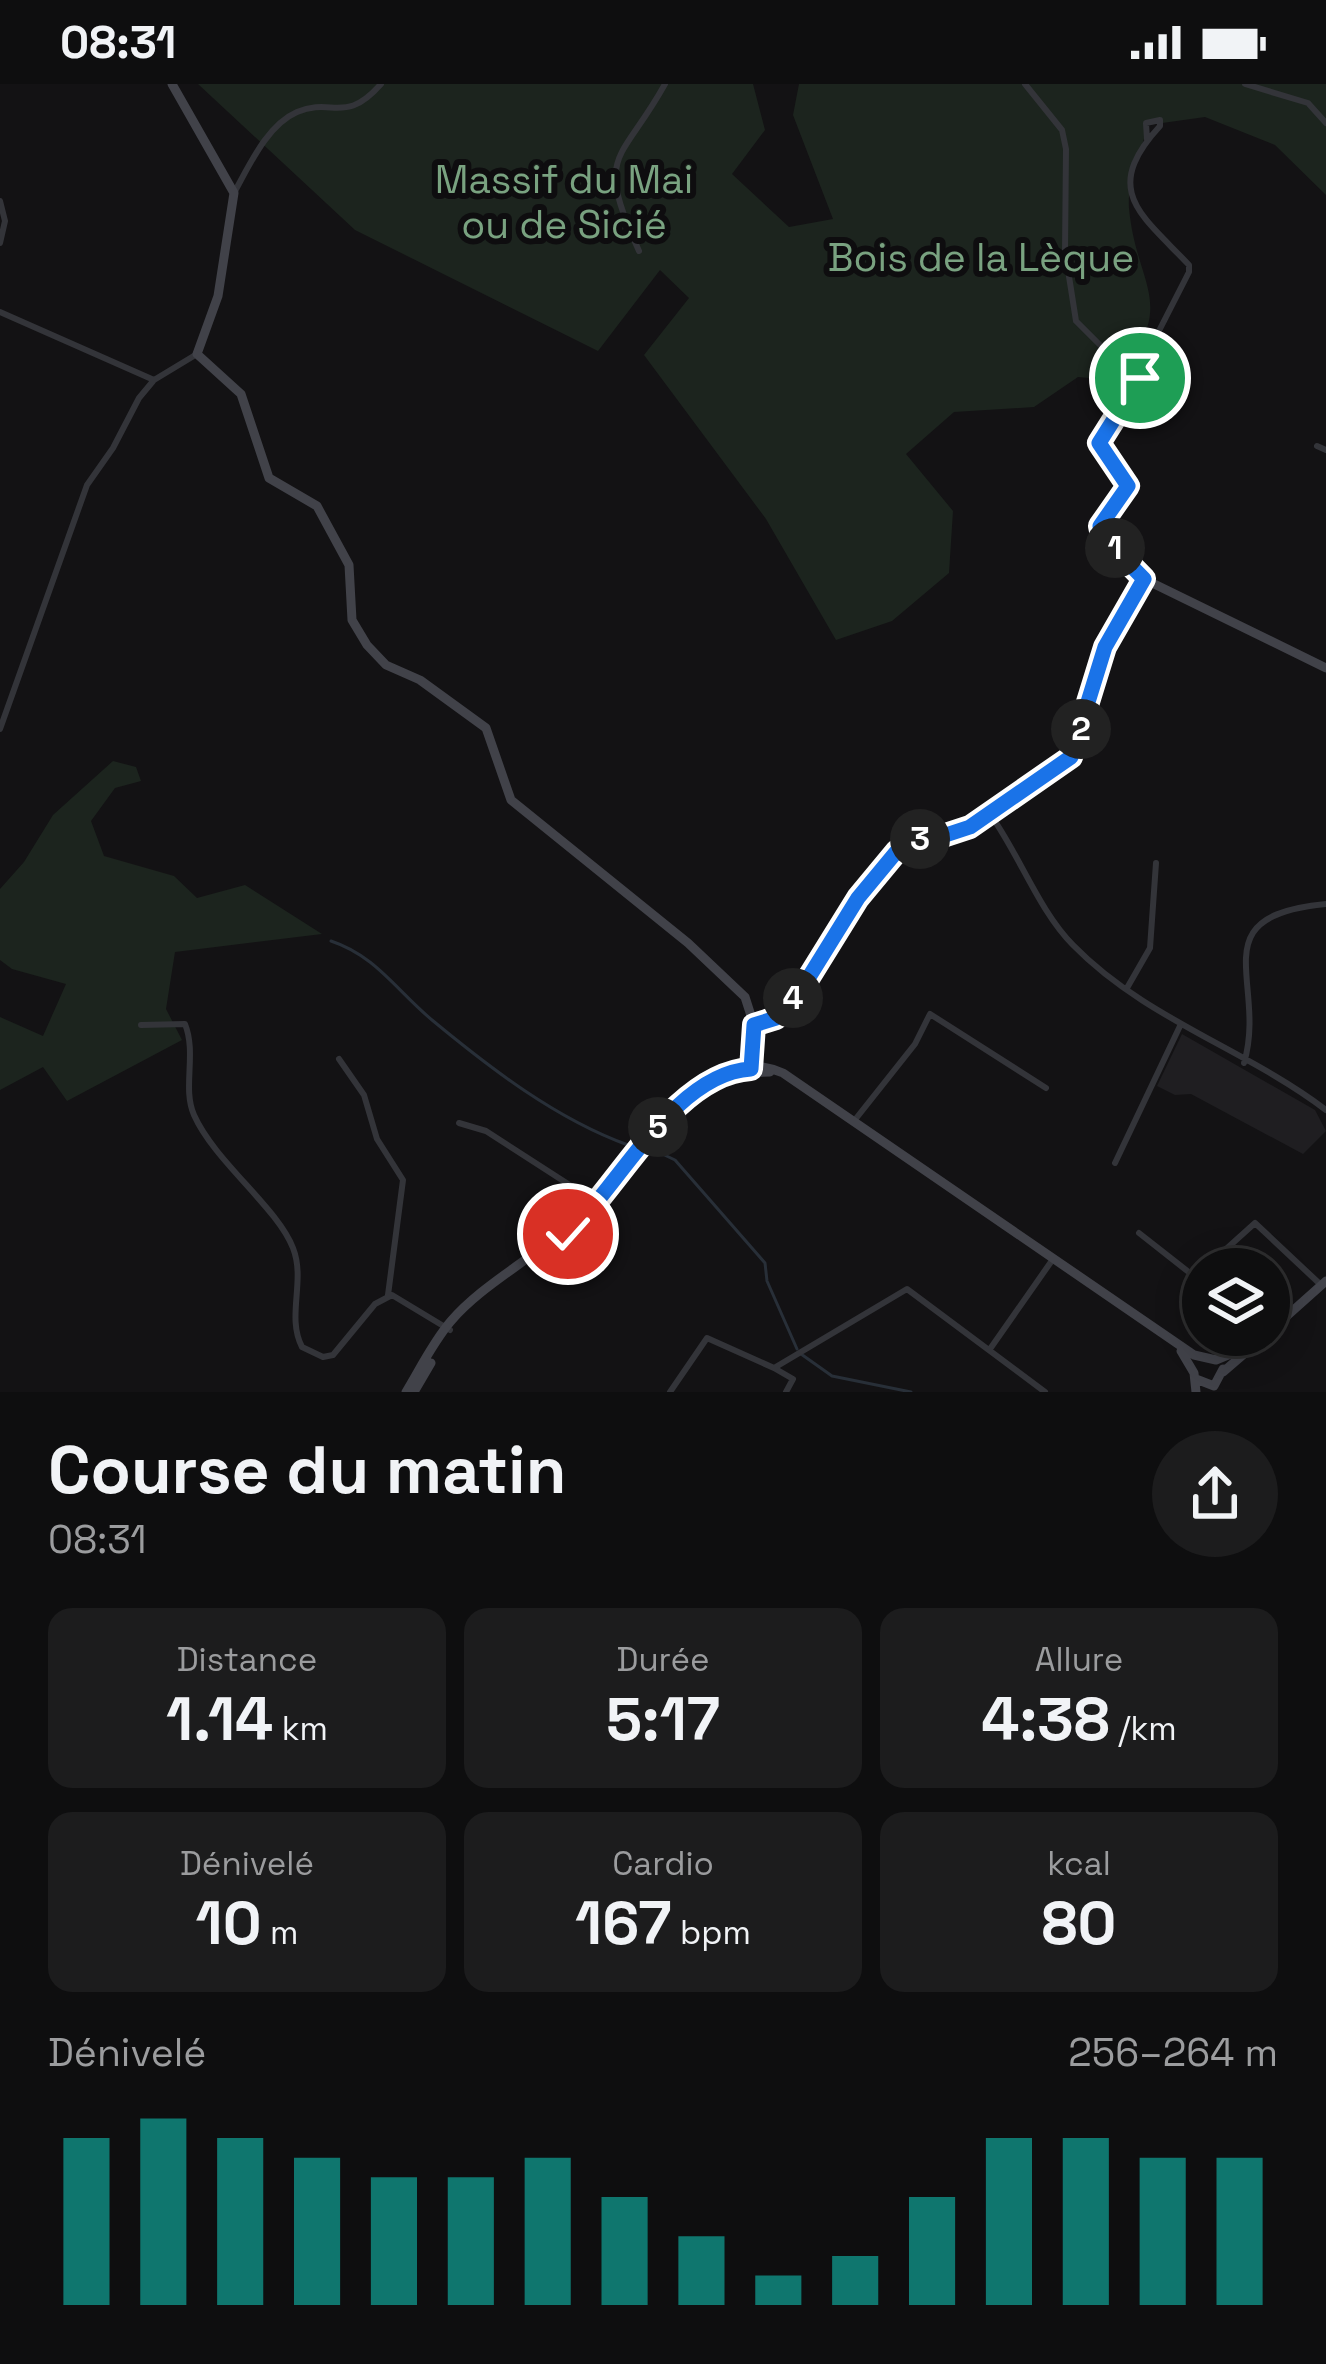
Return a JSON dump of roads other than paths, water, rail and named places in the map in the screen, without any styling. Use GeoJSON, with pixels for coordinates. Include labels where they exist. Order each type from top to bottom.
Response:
{"type":"FeatureCollection","features":[{"type":"Feature","properties":{"kind":"street"},"geometry":{"type":"LineString","coordinates":[[0,729],[87,485],[154,380],[196,354],[218,296],[234,193],[284,120],[299,111],[347,111],[381,84]]}},
{"type":"Feature","properties":{"kind":"street"},"geometry":{"type":"LineString","coordinates":[[639,250],[615,183],[616,157],[665,84]]}},
{"type":"Feature","properties":{"kind":"street"},"geometry":{"type":"LineString","coordinates":[[1025,84],[1062,130],[1065,251],[1076,321],[1102,347],[1138,370]]}},
{"type":"Feature","properties":{"kind":"street"},"geometry":{"type":"LineString","coordinates":[[1245,84],[1308,103],[1326,123]]}},
{"type":"Feature","properties":{"kind":"street"},"geometry":{"type":"LineString","coordinates":[[172,86],[234,193]]}},
{"type":"Feature","properties":{"kind":"street"},"geometry":{"type":"LineString","coordinates":[[1147,139],[1130,173],[1134,203],[1151,230],[1189,265],[1189,272],[1138,370],[1140,378],[1099,443],[1128,486],[1100,526],[1102,536],[1144,579],[1326,668]]}},
{"type":"Feature","properties":{"kind":"street"},"geometry":{"type":"LineString","coordinates":[[0,201],[5,220],[0,243]]}},
{"type":"Feature","properties":{"kind":"street"},"geometry":{"type":"LineString","coordinates":[[0,312],[154,380]]}},
{"type":"Feature","properties":{"kind":"street"},"geometry":{"type":"LineString","coordinates":[[196,354],[241,394],[269,478],[316,506],[349,565],[352,620],[367,645],[386,665],[420,680],[486,728],[511,800],[731,981],[745,997],[754,1025],[751,1066]]}},
{"type":"Feature","properties":{"kind":"street"},"geometry":{"type":"LineString","coordinates":[[754,1025],[776,1018],[801,990],[866,887],[897,851],[919,839],[959,832],[1071,757],[1105,647],[1144,579]]}},
{"type":"Feature","properties":{"kind":"street"},"geometry":{"type":"LineString","coordinates":[[990,814],[1027,868],[1056,927],[1126,988],[1180,1026],[1326,1110]]}},
{"type":"Feature","properties":{"kind":"street"},"geometry":{"type":"LineString","coordinates":[[1126,988],[1150,947],[1156,863]]}},
{"type":"Feature","properties":{"kind":"street"},"geometry":{"type":"LineString","coordinates":[[1244,1063],[1247,951],[1253,931],[1275,912],[1326,904]]}},
{"type":"Feature","properties":{"kind":"street"},"geometry":{"type":"LineString","coordinates":[[854,1121],[915,1044],[931,1014],[1046,1088]]}},
{"type":"Feature","properties":{"kind":"street"},"geometry":{"type":"LineString","coordinates":[[141,1025],[185,1024],[193,1054],[194,1115],[296,1255],[301,1277],[295,1320],[302,1347],[312,1355],[333,1355],[388,1295],[403,1180],[377,1139],[364,1095],[339,1059]]}},
{"type":"Feature","properties":{"kind":"street"},"geometry":{"type":"LineString","coordinates":[[1115,1163],[1180,1026]]}},
{"type":"Feature","properties":{"kind":"street"},"geometry":{"type":"LineString","coordinates":[[1233,1056],[1246,1040]]}},
{"type":"Feature","properties":{"kind":"street"},"geometry":{"type":"LineString","coordinates":[[410,1392],[448,1329],[568,1234],[669,1108],[719,1071],[751,1066],[797,1083],[1178,1346],[1210,1359]]}},
{"type":"Feature","properties":{"kind":"street"},"geometry":{"type":"LineString","coordinates":[[459,1123],[486,1131],[594,1200]]}},
{"type":"Feature","properties":{"kind":"street"},"geometry":{"type":"LineString","coordinates":[[1139,1233],[1195,1276],[1256,1223],[1323,1283],[1290,1313]]}},
{"type":"Feature","properties":{"kind":"street"},"geometry":{"type":"LineString","coordinates":[[989,1351],[1053,1259]]}},
{"type":"Feature","properties":{"kind":"street"},"geometry":{"type":"LineString","coordinates":[[774,1368],[908,1289],[1045,1392]]}},
{"type":"Feature","properties":{"kind":"street"},"geometry":{"type":"LineString","coordinates":[[388,1295],[404,1297],[448,1329]]}},
{"type":"Feature","properties":{"kind":"street"},"geometry":{"type":"LineString","coordinates":[[670,1392],[707,1338],[793,1379],[786,1392]]}},
{"type":"Feature","properties":{"kind":"street"},"geometry":{"type":"LineString","coordinates":[[1178,1346],[1195,1376],[1215,1386]]}},
{"type":"Feature","properties":{"kind":"street"},"geometry":{"type":"LineString","coordinates":[[1195,1376],[1219,1356]]}},
{"type":"Feature","properties":{"kind":"street"},"geometry":{"type":"LineString","coordinates":[[1215,1386],[1242,1356]]}},
{"type":"Feature","properties":{"kind":"street"},"geometry":{"type":"LineString","coordinates":[[1210,1359],[1215,1386]]}},
{"type":"Feature","properties":{"kind":"waterway"},"geometry":{"type":"LineString","coordinates":[[331,941],[373,965],[432,1020],[525,1091],[628,1145]]}},
{"type":"Feature","properties":{"kind":"waterway"},"geometry":{"type":"LineString","coordinates":[[656,1151],[675,1160],[765,1263],[767,1281],[797,1349]]}},
{"type":"Feature","properties":{"kind":"waterway"},"geometry":{"type":"LineString","coordinates":[[801,1354],[832,1376],[911,1392]]}},
{"type":"Feature","properties":{"kind":"park label","name":"Massif du Mai ou de Sicié"},"geometry":{"type":"Point","coordinates":[564,202]}},
{"type":"Feature","properties":{"kind":"park label","name":"Bois de la Lèque"},"geometry":{"type":"Point","coordinates":[981,257]}}]}
